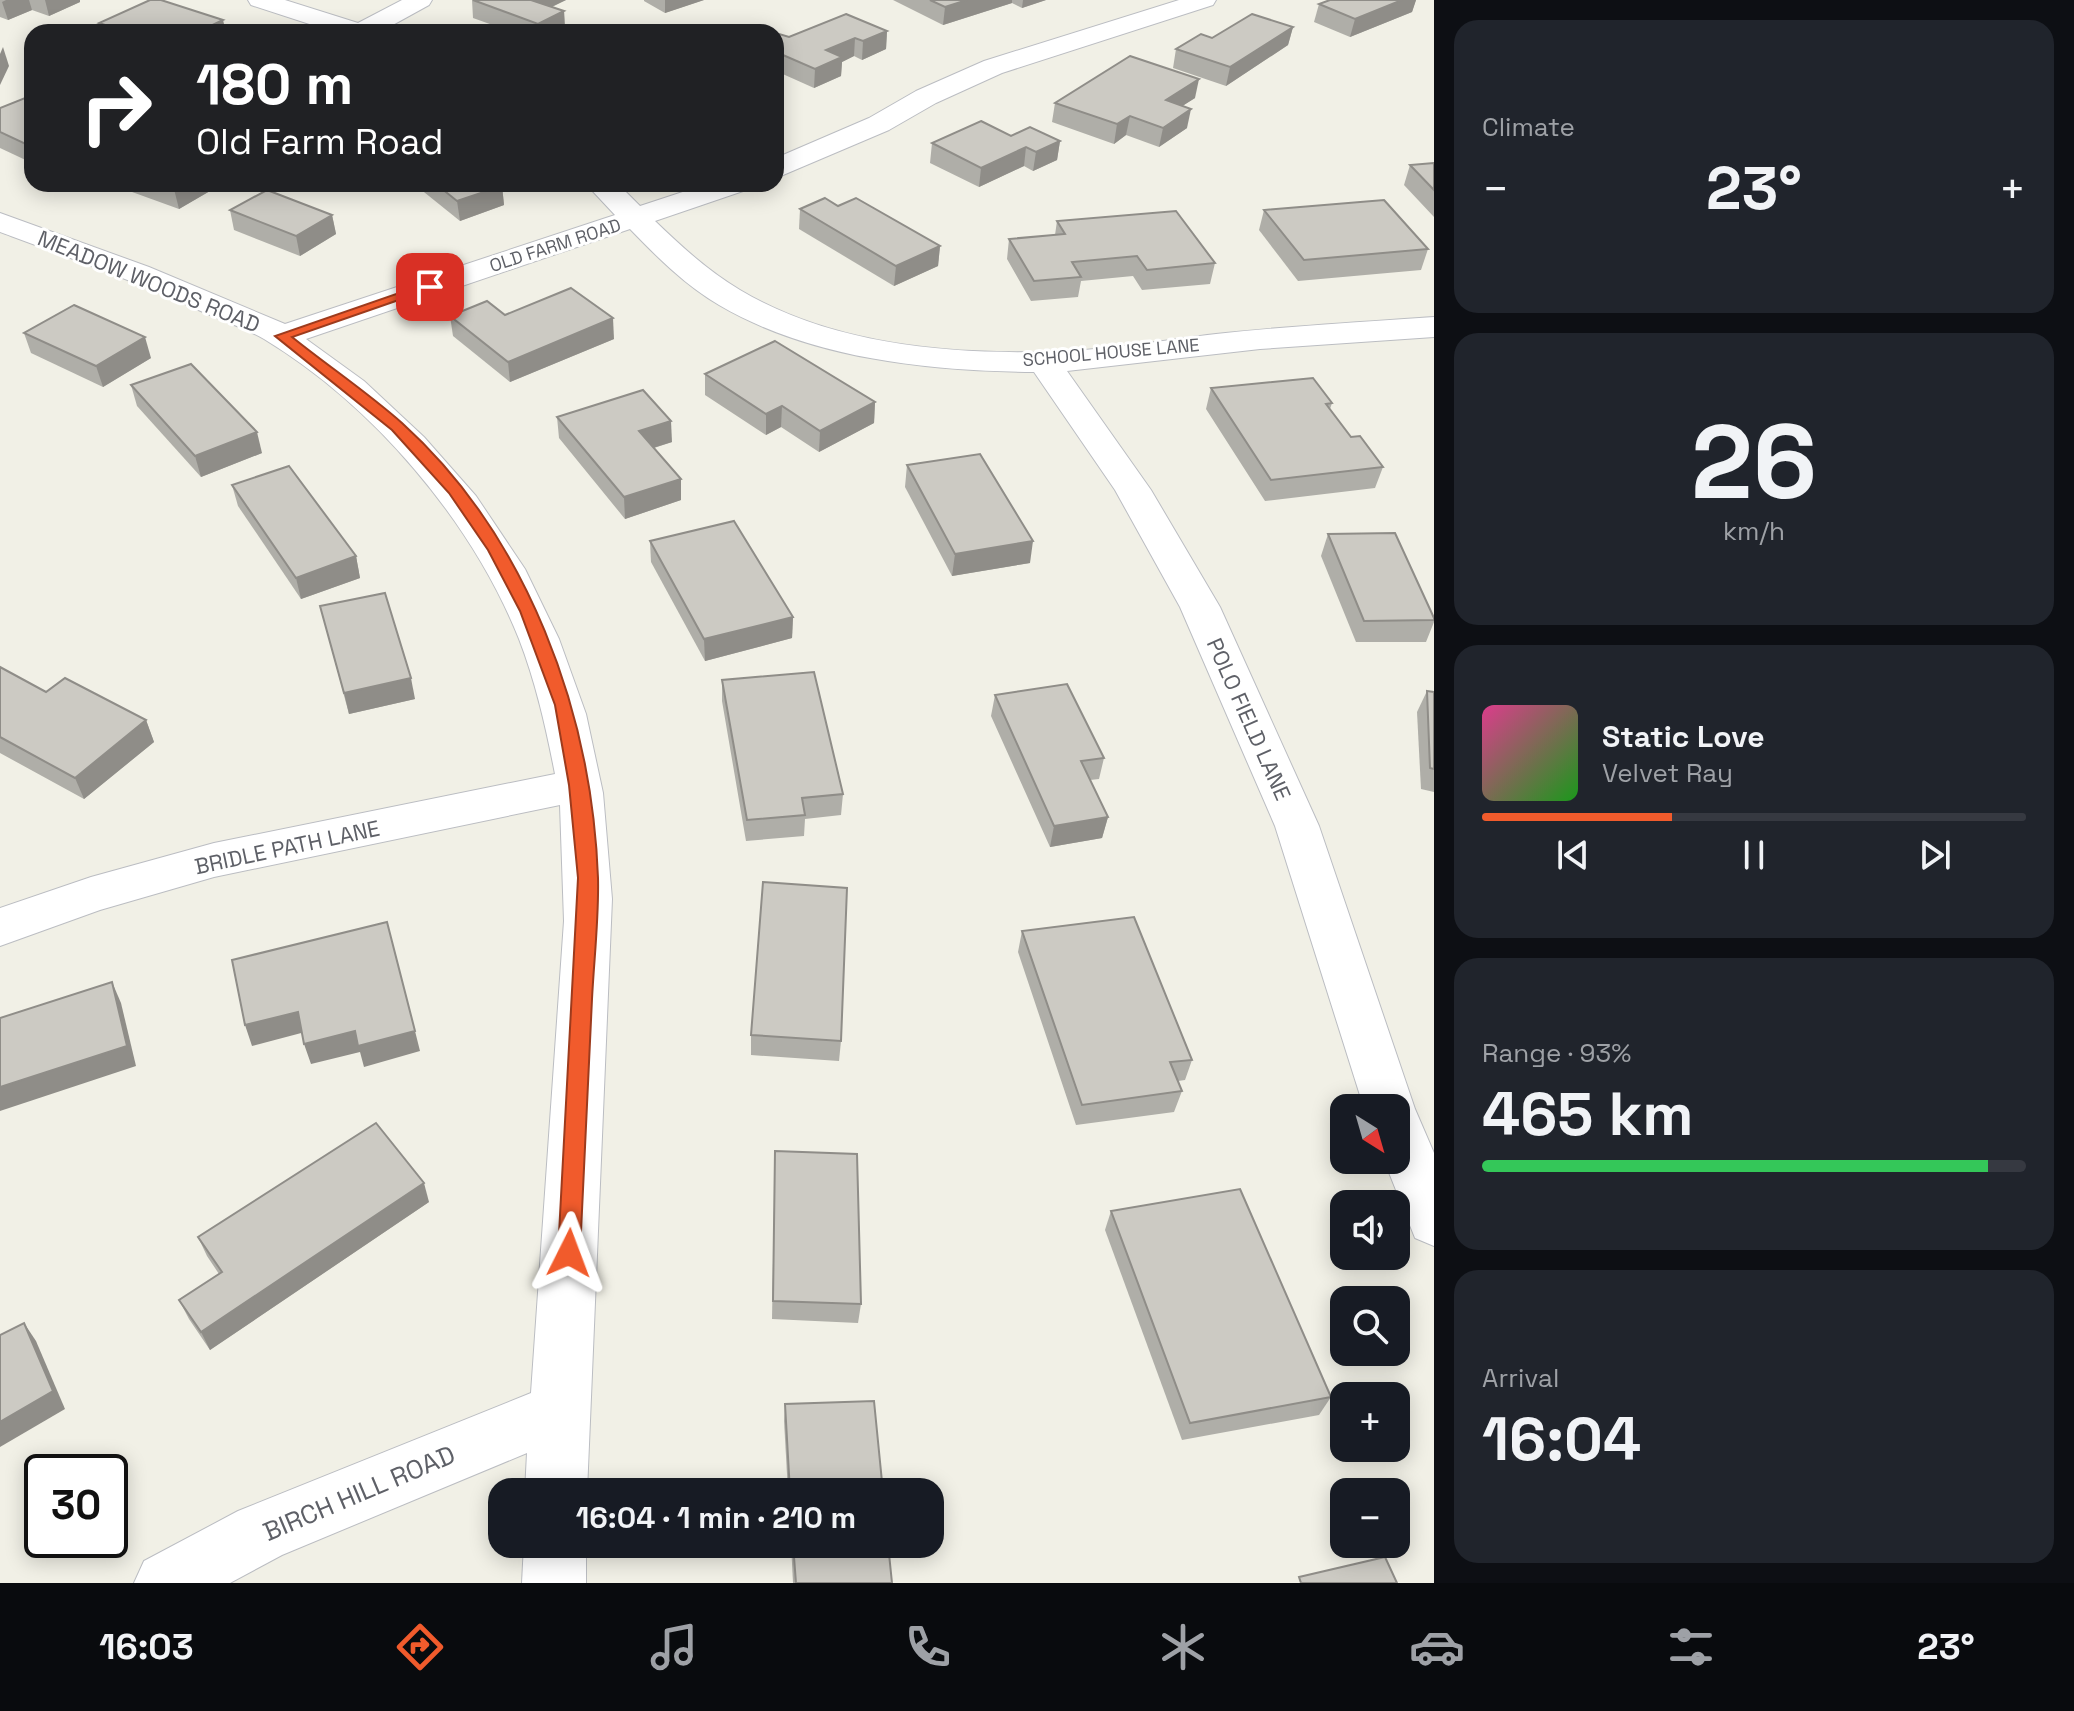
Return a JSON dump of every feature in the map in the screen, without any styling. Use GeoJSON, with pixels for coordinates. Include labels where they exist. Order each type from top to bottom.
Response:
{"type":"FeatureCollection","features":[{"type":"Feature","properties":{"kind":"street"},"geometry":{"type":"LineString","coordinates":[[260,0],[335,24]]}},
{"type":"Feature","properties":{"kind":"street"},"geometry":{"type":"LineString","coordinates":[[375,24],[420,0]]}},
{"type":"Feature","properties":{"kind":"street"},"geometry":{"type":"LineString","coordinates":[[784,166],[853,137],[926,97],[993,67],[1204,0]]}},
{"type":"Feature","properties":{"kind":"street","name":"SCHOOL HOUSE LANE"},"geometry":{"type":"LineString","coordinates":[[609,192],[707,283],[734,300],[784,323],[866,346],[913,355],[1044,362],[1312,334],[1434,327]]}},
{"type":"Feature","properties":{"kind":"street","name":"OLD FARM ROAD"},"geometry":{"type":"LineString","coordinates":[[282,336],[712,192]]}},
{"type":"Feature","properties":{"kind":"street","name":"MEADOW WOODS ROAD"},"geometry":{"type":"LineString","coordinates":[[0,222],[168,284],[282,336],[397,427],[454,490],[496,549],[528,611],[563,705],[578,785],[588,878],[568,1285],[557,1411],[556,1478]]}},
{"type":"Feature","properties":{"kind":"street","name":"POLO FIELD LANE"},"geometry":{"type":"LineString","coordinates":[[1044,362],[1133,490],[1200,607],[1297,826],[1385,1094]]}},
{"type":"Feature","properties":{"kind":"street","name":"BRIDLE PATH LANE"},"geometry":{"type":"LineString","coordinates":[[0,927],[91,895],[214,860],[578,785]]}},
{"type":"Feature","properties":{"kind":"street"},"geometry":{"type":"LineString","coordinates":[[1410,1159],[1434,1221]]}},
{"type":"Feature","properties":{"kind":"street","name":"BIRCH HILL ROAD"},"geometry":{"type":"LineString","coordinates":[[166,1583],[260,1533],[557,1411]]}},
{"type":"Feature","properties":{"kind":"street"},"geometry":{"type":"LineString","coordinates":[[554,1583],[555,1558]]}},
{"type":"Feature","properties":{"kind":"building"},"geometry":{"type":"Polygon","coordinates":[[[150,0],[161,0],[223,20],[215,24],[99,23],[150,0]]]}},
{"type":"Feature","properties":{"kind":"building"},"geometry":{"type":"Polygon","coordinates":[[[473,0],[531,0],[564,11],[538,24],[473,0]]]}},
{"type":"Feature","properties":{"kind":"building"},"geometry":{"type":"Polygon","coordinates":[[[930,0],[967,0],[945,7],[930,0]]]}},
{"type":"Feature","properties":{"kind":"building"},"geometry":{"type":"Polygon","coordinates":[[[1330,0],[1402,0],[1355,19],[1319,4],[1330,0]]]}},
{"type":"Feature","properties":{"kind":"building"},"geometry":{"type":"Polygon","coordinates":[[[846,14],[887,31],[863,41],[855,38],[826,50],[842,57],[815,69],[784,55],[784,35],[789,37],[846,14]]]}},
{"type":"Feature","properties":{"kind":"building"},"geometry":{"type":"Polygon","coordinates":[[[1252,14],[1293,27],[1230,67],[1176,49],[1201,34],[1212,38],[1252,14]]]}},
{"type":"Feature","properties":{"kind":"building"},"geometry":{"type":"Polygon","coordinates":[[[1130,56],[1199,79],[1166,100],[1191,109],[1163,128],[1130,116],[1117,124],[1055,103],[1130,56]]]}},
{"type":"Feature","properties":{"kind":"building"},"geometry":{"type":"Polygon","coordinates":[[[24,98],[24,143],[0,132],[0,108],[24,98]]]}},
{"type":"Feature","properties":{"kind":"building"},"geometry":{"type":"Polygon","coordinates":[[[981,121],[1011,136],[1030,127],[1060,141],[1036,152],[1026,147],[981,168],[932,143],[981,121]]]}},
{"type":"Feature","properties":{"kind":"building"},"geometry":{"type":"Polygon","coordinates":[[[1434,163],[1434,190],[1410,165],[1434,163]]]}},
{"type":"Feature","properties":{"kind":"building"},"geometry":{"type":"Polygon","coordinates":[[[263,192],[272,192],[332,215],[296,236],[230,210],[263,192]]]}},
{"type":"Feature","properties":{"kind":"building"},"geometry":{"type":"Polygon","coordinates":[[[446,192],[484,192],[457,201],[446,192]]]}},
{"type":"Feature","properties":{"kind":"building"},"geometry":{"type":"Polygon","coordinates":[[[825,198],[838,206],[856,198],[940,246],[896,266],[800,209],[825,198]]]}},
{"type":"Feature","properties":{"kind":"building"},"geometry":{"type":"Polygon","coordinates":[[[1384,200],[1428,249],[1304,260],[1264,210],[1384,200]]]}},
{"type":"Feature","properties":{"kind":"building"},"geometry":{"type":"Polygon","coordinates":[[[1176,211],[1215,263],[1147,270],[1137,256],[1072,262],[1081,277],[1034,281],[1009,239],[1065,234],[1057,221],[1176,211]]]}},
{"type":"Feature","properties":{"kind":"building"},"geometry":{"type":"Polygon","coordinates":[[[571,288],[613,318],[508,362],[450,316],[487,301],[505,315],[571,288]]]}},
{"type":"Feature","properties":{"kind":"building"},"geometry":{"type":"Polygon","coordinates":[[[74,305],[145,337],[96,366],[24,333],[74,305]]]}},
{"type":"Feature","properties":{"kind":"building"},"geometry":{"type":"Polygon","coordinates":[[[775,341],[875,402],[820,431],[782,406],[766,414],[705,374],[775,341]]]}},
{"type":"Feature","properties":{"kind":"building"},"geometry":{"type":"Polygon","coordinates":[[[191,364],[257,432],[195,456],[131,385],[191,364]]]}},
{"type":"Feature","properties":{"kind":"building"},"geometry":{"type":"Polygon","coordinates":[[[1313,378],[1332,403],[1326,404],[1351,437],[1360,436],[1383,467],[1271,480],[1211,388],[1313,378]]]}},
{"type":"Feature","properties":{"kind":"building"},"geometry":{"type":"Polygon","coordinates":[[[643,390],[671,421],[639,431],[681,479],[624,497],[557,417],[643,390]]]}},
{"type":"Feature","properties":{"kind":"building"},"geometry":{"type":"Polygon","coordinates":[[[980,454],[1033,541],[955,554],[907,465],[980,454]]]}},
{"type":"Feature","properties":{"kind":"building"},"geometry":{"type":"Polygon","coordinates":[[[289,466],[356,556],[296,578],[232,485],[289,466]]]}},
{"type":"Feature","properties":{"kind":"building"},"geometry":{"type":"Polygon","coordinates":[[[734,521],[793,617],[704,639],[650,541],[734,521]]]}},
{"type":"Feature","properties":{"kind":"building"},"geometry":{"type":"Polygon","coordinates":[[[1395,533],[1434,620],[1364,621],[1328,534],[1395,533]]]}},
{"type":"Feature","properties":{"kind":"building"},"geometry":{"type":"Polygon","coordinates":[[[385,593],[411,678],[344,693],[320,606],[385,593]]]}},
{"type":"Feature","properties":{"kind":"building"},"geometry":{"type":"Polygon","coordinates":[[[0,667],[46,692],[65,678],[146,720],[75,778],[0,737],[0,667]]]}},
{"type":"Feature","properties":{"kind":"building"},"geometry":{"type":"Polygon","coordinates":[[[814,672],[843,794],[802,798],[805,815],[747,820],[722,680],[814,672]]]}},
{"type":"Feature","properties":{"kind":"building"},"geometry":{"type":"Polygon","coordinates":[[[1067,684],[1104,758],[1081,761],[1108,817],[1054,826],[995,695],[1067,684]]]}},
{"type":"Feature","properties":{"kind":"building"},"geometry":{"type":"Polygon","coordinates":[[[1427,691],[1434,692],[1434,769],[1430,768],[1427,691]]]}},
{"type":"Feature","properties":{"kind":"building"},"geometry":{"type":"Polygon","coordinates":[[[763,882],[847,888],[841,1041],[751,1035],[763,882]]]}},
{"type":"Feature","properties":{"kind":"building"},"geometry":{"type":"Polygon","coordinates":[[[1134,917],[1192,1060],[1170,1062],[1182,1091],[1082,1105],[1022,931],[1134,917]]]}},
{"type":"Feature","properties":{"kind":"building"},"geometry":{"type":"Polygon","coordinates":[[[387,922],[415,1031],[358,1046],[355,1031],[304,1044],[298,1012],[245,1025],[232,960],[387,922]]]}},
{"type":"Feature","properties":{"kind":"building"},"geometry":{"type":"Polygon","coordinates":[[[112,982],[127,1046],[0,1087],[0,1018],[112,982]]]}},
{"type":"Feature","properties":{"kind":"building"},"geometry":{"type":"Polygon","coordinates":[[[376,1123],[424,1183],[201,1332],[179,1300],[222,1272],[198,1237],[376,1123]]]}},
{"type":"Feature","properties":{"kind":"building"},"geometry":{"type":"Polygon","coordinates":[[[775,1151],[857,1154],[861,1304],[773,1301],[775,1151]]]}},
{"type":"Feature","properties":{"kind":"building"},"geometry":{"type":"Polygon","coordinates":[[[1240,1189],[1330,1397],[1190,1423],[1111,1211],[1240,1189]]]}},
{"type":"Feature","properties":{"kind":"building"},"geometry":{"type":"Polygon","coordinates":[[[24,1323],[53,1391],[0,1422],[0,1335],[24,1323]]]}},
{"type":"Feature","properties":{"kind":"building"},"geometry":{"type":"Polygon","coordinates":[[[874,1401],[882,1478],[789,1478],[785,1404],[874,1401]]]}},
{"type":"Feature","properties":{"kind":"building"},"geometry":{"type":"Polygon","coordinates":[[[794,1558],[889,1558],[892,1583],[796,1583],[794,1558]]]}},
{"type":"Feature","properties":{"kind":"building"},"geometry":{"type":"Polygon","coordinates":[[[1385,1558],[1397,1583],[1301,1583],[1299,1577],[1385,1558]]]}},
{"type":"Feature","properties":{"kind":"route"},"geometry":{"type":"LineString","coordinates":[[430,287],[282,336],[397,427],[454,490],[496,549],[528,611],[563,705],[578,785],[588,878],[569,1253]]}}]}
